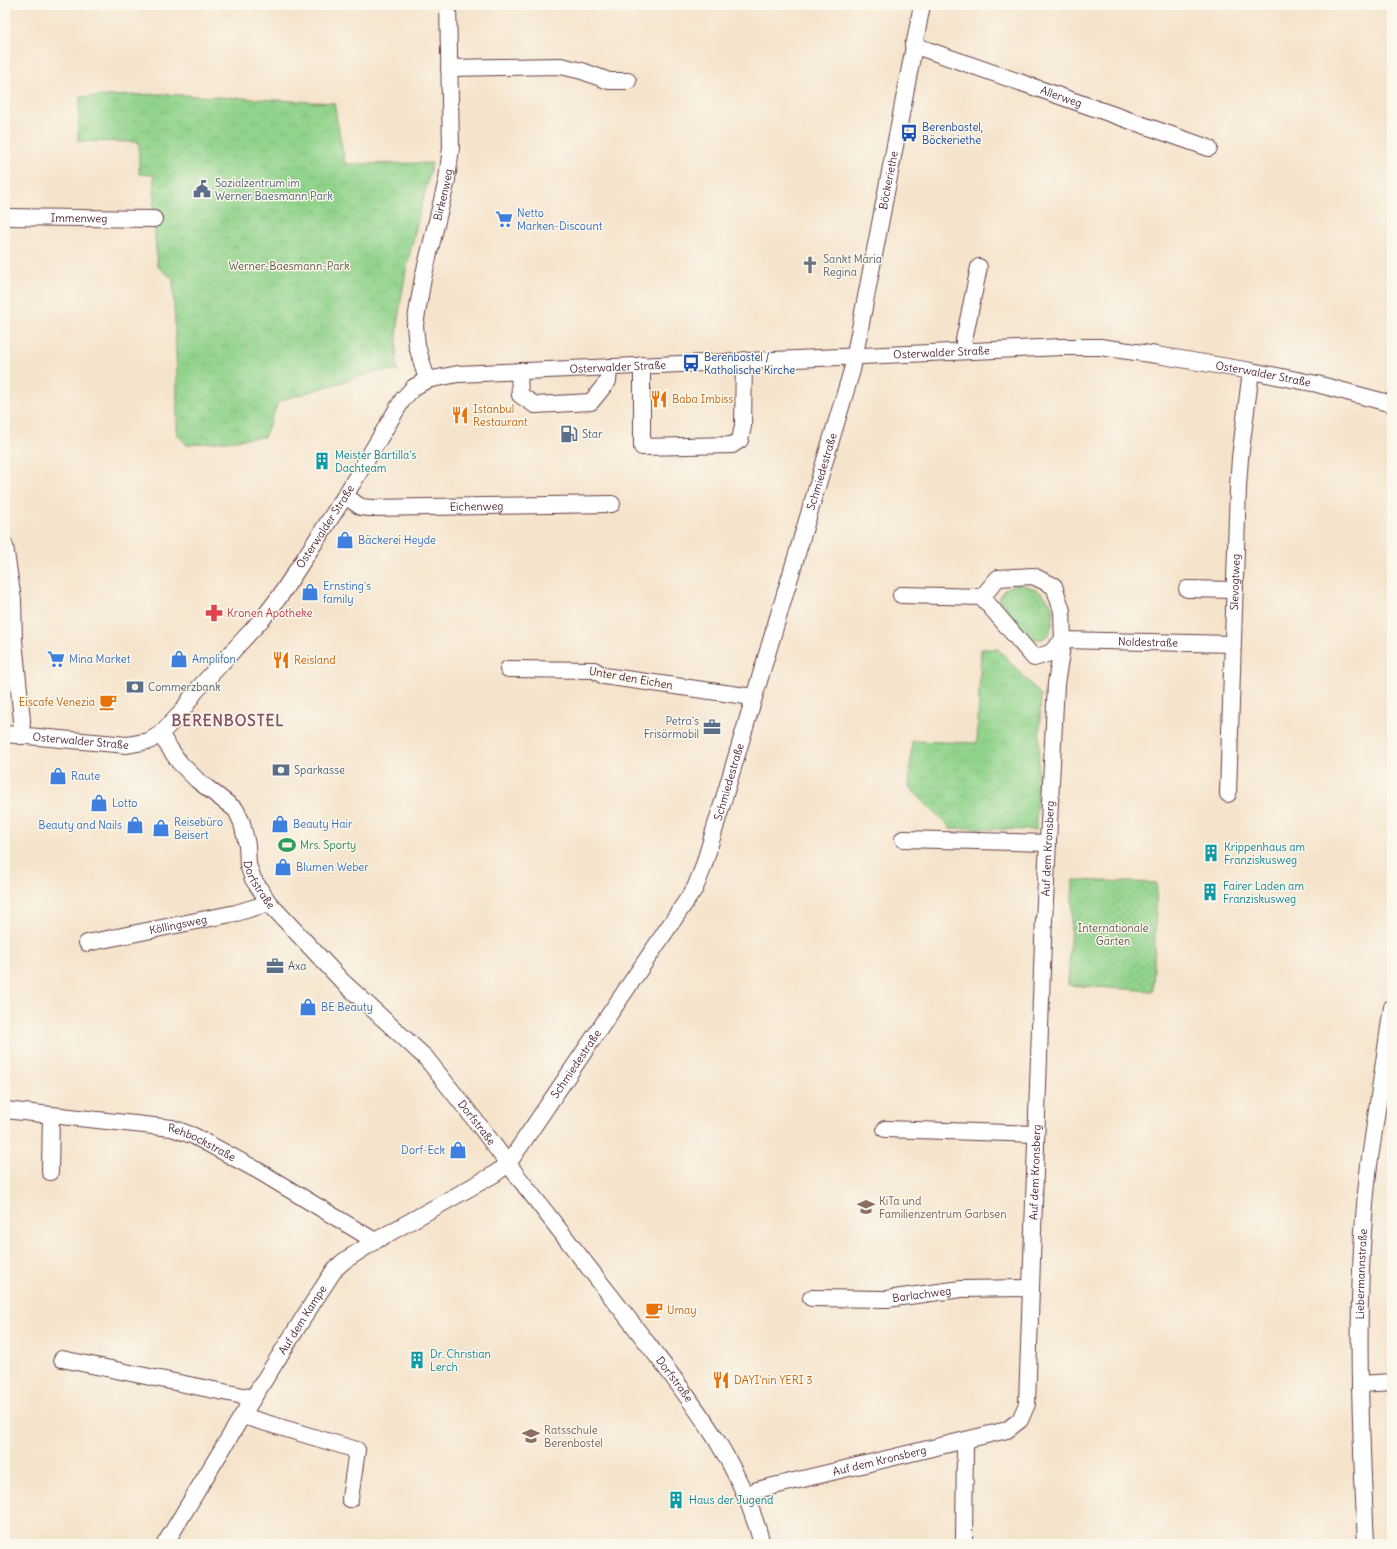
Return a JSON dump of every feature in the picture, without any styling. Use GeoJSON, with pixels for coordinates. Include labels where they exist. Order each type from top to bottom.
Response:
{"type":"FeatureCollection","features":[{"type":"Feature","properties":{"kind":"street","name":"Birkenweg"},"geometry":{"type":"LineString","coordinates":[[427,380],[417,346],[415,325],[423,278],[447,180],[451,141],[448,5]]}},
{"type":"Feature","properties":{"kind":"street","name":"Böckeriethe"},"geometry":{"type":"LineString","coordinates":[[855,356],[922,5]]}},
{"type":"Feature","properties":{"kind":"street","name":"Allerweg"},"geometry":{"type":"LineString","coordinates":[[914,45],[1209,148]]}},
{"type":"Feature","properties":{"kind":"street"},"geometry":{"type":"LineString","coordinates":[[449,68],[561,66],[582,71],[609,81],[628,82]]}},
{"type":"Feature","properties":{"kind":"street","name":"Immenweg"},"geometry":{"type":"LineString","coordinates":[[5,217],[154,219]]}},
{"type":"Feature","properties":{"kind":"street"},"geometry":{"type":"LineString","coordinates":[[964,352],[964,340],[979,267]]}},
{"type":"Feature","properties":{"kind":"street","name":"Osterwalder Straße"},"geometry":{"type":"LineString","coordinates":[[5,734],[127,745],[149,741],[160,734],[180,714],[195,692],[264,617],[280,596],[345,496],[403,400],[414,387],[427,380],[458,374],[744,360],[1062,347],[1100,348],[1164,356],[1251,370],[1317,384],[1392,404]]}},
{"type":"Feature","properties":{"kind":"street","name":"Schmiedestraße"},"geometry":{"type":"LineString","coordinates":[[508,1164],[695,888],[855,356]]}},
{"type":"Feature","properties":{"kind":"street"},"geometry":{"type":"LineString","coordinates":[[642,365],[642,447],[732,445],[740,440],[744,426],[744,360]]}},
{"type":"Feature","properties":{"kind":"street"},"geometry":{"type":"LineString","coordinates":[[519,371],[520,395],[535,405],[591,402],[608,381],[609,367]]}},
{"type":"Feature","properties":{"kind":"street","name":"Slevogtweg"},"geometry":{"type":"LineString","coordinates":[[1228,794],[1232,644],[1240,458],[1251,370]]}},
{"type":"Feature","properties":{"kind":"street","name":"Eichenweg"},"geometry":{"type":"LineString","coordinates":[[345,496],[361,507],[370,508],[612,504]]}},
{"type":"Feature","properties":{"kind":"street"},"geometry":{"type":"LineString","coordinates":[[5,546],[13,600],[14,641],[22,720],[21,736]]}},
{"type":"Feature","properties":{"kind":"street"},"geometry":{"type":"LineString","coordinates":[[901,594],[982,597],[1034,658],[1050,652],[1063,640],[1062,610],[1054,586],[1033,576],[998,578],[982,597]]}},
{"type":"Feature","properties":{"kind":"street"},"geometry":{"type":"LineString","coordinates":[[1188,589],[1235,590]]}},
{"type":"Feature","properties":{"kind":"street","name":"Noldestraße"},"geometry":{"type":"LineString","coordinates":[[1063,640],[1232,644]]}},
{"type":"Feature","properties":{"kind":"street","name":"Auf dem Kronsberg"},"geometry":{"type":"LineString","coordinates":[[746,1495],[758,1490],[1007,1430],[1020,1420],[1027,1404],[1048,843],[1056,684],[1063,640]]}},
{"type":"Feature","properties":{"kind":"street","name":"Unter den Eichen"},"geometry":{"type":"LineString","coordinates":[[508,669],[594,670],[604,676],[753,697]]}},
{"type":"Feature","properties":{"kind":"street","name":"Dorfstraße"},"geometry":{"type":"LineString","coordinates":[[160,734],[179,762],[197,780],[236,810],[242,823],[247,844],[248,865],[253,879],[269,903],[343,982],[426,1058],[697,1408],[731,1463],[746,1495],[762,1544]]}},
{"type":"Feature","properties":{"kind":"street"},"geometry":{"type":"LineString","coordinates":[[903,839],[1048,843]]}},
{"type":"Feature","properties":{"kind":"street","name":"Köllingsweg"},"geometry":{"type":"LineString","coordinates":[[87,943],[236,913],[269,903]]}},
{"type":"Feature","properties":{"kind":"street","name":"Liebermannstraße"},"geometry":{"type":"LineString","coordinates":[[1366,1544],[1360,1384],[1361,1282],[1366,1192],[1392,1007]]}},
{"type":"Feature","properties":{"kind":"street","name":"Rehbockstraße"},"geometry":{"type":"LineString","coordinates":[[5,1110],[172,1128],[194,1136],[263,1174],[375,1241]]}},
{"type":"Feature","properties":{"kind":"street"},"geometry":{"type":"LineString","coordinates":[[50,1172],[51,1115]]}},
{"type":"Feature","properties":{"kind":"street"},"geometry":{"type":"LineString","coordinates":[[885,1129],[1036,1134]]}},
{"type":"Feature","properties":{"kind":"street","name":"Auf dem Kampe"},"geometry":{"type":"LineString","coordinates":[[165,1544],[253,1398],[335,1269],[344,1261],[375,1241],[492,1175],[508,1164]]}},
{"type":"Feature","properties":{"kind":"street","name":"Barlachweg"},"geometry":{"type":"LineString","coordinates":[[811,1298],[887,1299],[961,1288],[1031,1288]]}},
{"type":"Feature","properties":{"kind":"street"},"geometry":{"type":"LineString","coordinates":[[62,1359],[253,1398]]}},
{"type":"Feature","properties":{"kind":"street"},"geometry":{"type":"LineString","coordinates":[[1360,1384],[1392,1382]]}},
{"type":"Feature","properties":{"kind":"street"},"geometry":{"type":"LineString","coordinates":[[243,1416],[357,1450],[350,1499]]}},
{"type":"Feature","properties":{"kind":"street"},"geometry":{"type":"LineString","coordinates":[[964,1544],[966,1441]]}},
{"type":"Feature","properties":{"kind":"green space","name":"Werner-Baesmann-Park"},"geometry":{"type":"Polygon","coordinates":[[[161,94],[334,103],[345,164],[432,163],[402,293],[397,345],[397,371],[379,371],[279,401],[264,437],[187,445],[177,434],[177,379],[173,279],[157,266],[154,219],[154,175],[139,174],[139,142],[78,141],[80,97],[161,94]]]}},
{"type":"Feature","properties":{"kind":"green space"},"geometry":{"type":"Polygon","coordinates":[[[1015,584],[1033,588],[1048,599],[1053,611],[1049,635],[1042,639],[1032,639],[999,601],[1004,590],[1015,584]]]}},
{"type":"Feature","properties":{"kind":"green space"},"geometry":{"type":"Polygon","coordinates":[[[981,649],[998,649],[1041,695],[1036,830],[950,828],[909,787],[912,741],[977,743],[981,649]]]}},
{"type":"Feature","properties":{"kind":"green space","name":"Internationale Gärten"},"geometry":{"type":"Polygon","coordinates":[[[1073,880],[1157,883],[1153,991],[1068,985],[1073,880]]]}},
{"type":"Feature","properties":{"kind":"place","name":"Berenbostel, Böckeriethe"},"geometry":{"type":"Point","coordinates":[909,133]}},
{"type":"Feature","properties":{"kind":"place","name":"Sozialzentrum im Werner Baesmann Park"},"geometry":{"type":"Point","coordinates":[202,189]}},
{"type":"Feature","properties":{"kind":"place","name":"Netto Marken-Discount"},"geometry":{"type":"Point","coordinates":[504,219]}},
{"type":"Feature","properties":{"kind":"place","name":"Sankt Maria Regina"},"geometry":{"type":"Point","coordinates":[810,265]}},
{"type":"Feature","properties":{"kind":"place","name":"Berenbostel / Katholische Kirche"},"geometry":{"type":"Point","coordinates":[691,363]}},
{"type":"Feature","properties":{"kind":"place","name":"Baba Imbiss"},"geometry":{"type":"Point","coordinates":[659,399]}},
{"type":"Feature","properties":{"kind":"place","name":"Istanbul Restaurant"},"geometry":{"type":"Point","coordinates":[460,415]}},
{"type":"Feature","properties":{"kind":"place","name":"Star"},"geometry":{"type":"Point","coordinates":[569,434]}},
{"type":"Feature","properties":{"kind":"place","name":"Meister Bartilla's Dachteam"},"geometry":{"type":"Point","coordinates":[322,461]}},
{"type":"Feature","properties":{"kind":"place","name":"Bäckerei Heyde"},"geometry":{"type":"Point","coordinates":[345,540]}},
{"type":"Feature","properties":{"kind":"place","name":"Ernsting's family"},"geometry":{"type":"Point","coordinates":[310,592]}},
{"type":"Feature","properties":{"kind":"place","name":"Kronen Apotheke"},"geometry":{"type":"Point","coordinates":[214,613]}},
{"type":"Feature","properties":{"kind":"place","name":"Mina Market"},"geometry":{"type":"Point","coordinates":[56,659]}},
{"type":"Feature","properties":{"kind":"place","name":"Amplifon"},"geometry":{"type":"Point","coordinates":[179,659]}},
{"type":"Feature","properties":{"kind":"place","name":"Reisland"},"geometry":{"type":"Point","coordinates":[281,660]}},
{"type":"Feature","properties":{"kind":"place","name":"Commerzbank"},"geometry":{"type":"Point","coordinates":[135,687]}},
{"type":"Feature","properties":{"kind":"place","name":"Eiscafe Venezia"},"geometry":{"type":"Point","coordinates":[108,702]}},
{"type":"Feature","properties":{"kind":"place","name":"Petra's Frisörmobil"},"geometry":{"type":"Point","coordinates":[712,727]}},
{"type":"Feature","properties":{"kind":"place","name":"Sparkasse"},"geometry":{"type":"Point","coordinates":[281,770]}},
{"type":"Feature","properties":{"kind":"place","name":"Raute"},"geometry":{"type":"Point","coordinates":[58,776]}},
{"type":"Feature","properties":{"kind":"place","name":"Lotto"},"geometry":{"type":"Point","coordinates":[99,803]}},
{"type":"Feature","properties":{"kind":"place","name":"Beauty Hair"},"geometry":{"type":"Point","coordinates":[280,824]}},
{"type":"Feature","properties":{"kind":"place","name":"Beauty and Nails"},"geometry":{"type":"Point","coordinates":[135,825]}},
{"type":"Feature","properties":{"kind":"place","name":"Reisebüro Beisert"},"geometry":{"type":"Point","coordinates":[161,828]}},
{"type":"Feature","properties":{"kind":"place","name":"Mrs. Sporty"},"geometry":{"type":"Point","coordinates":[287,845]}},
{"type":"Feature","properties":{"kind":"place","name":"Krippenhaus am Franziskusweg"},"geometry":{"type":"Point","coordinates":[1211,853]}},
{"type":"Feature","properties":{"kind":"place","name":"Blumen Weber"},"geometry":{"type":"Point","coordinates":[283,867]}},
{"type":"Feature","properties":{"kind":"place","name":"Fairer Laden am Franziskusweg"},"geometry":{"type":"Point","coordinates":[1210,892]}},
{"type":"Feature","properties":{"kind":"place","name":"Axa"},"geometry":{"type":"Point","coordinates":[275,966]}},
{"type":"Feature","properties":{"kind":"place","name":"BE Beauty"},"geometry":{"type":"Point","coordinates":[308,1007]}},
{"type":"Feature","properties":{"kind":"place","name":"Dorf-Eck"},"geometry":{"type":"Point","coordinates":[458,1150]}},
{"type":"Feature","properties":{"kind":"place","name":"KiTa und Familienzentrum Garbsen"},"geometry":{"type":"Point","coordinates":[866,1207]}},
{"type":"Feature","properties":{"kind":"place","name":"Umay"},"geometry":{"type":"Point","coordinates":[654,1310]}},
{"type":"Feature","properties":{"kind":"place","name":"Dr. Christian Lerch"},"geometry":{"type":"Point","coordinates":[417,1360]}},
{"type":"Feature","properties":{"kind":"place","name":"DAYI'nin YERI 3"},"geometry":{"type":"Point","coordinates":[721,1380]}},
{"type":"Feature","properties":{"kind":"place","name":"Ratsschule Berenbostel"},"geometry":{"type":"Point","coordinates":[531,1436]}},
{"type":"Feature","properties":{"kind":"place","name":"Haus der Jugend"},"geometry":{"type":"Point","coordinates":[676,1500]}},
{"type":"Feature","properties":{"kind":"district","name":"BERENBOSTEL"},"geometry":{"type":"Point","coordinates":[228,720]}}]}
